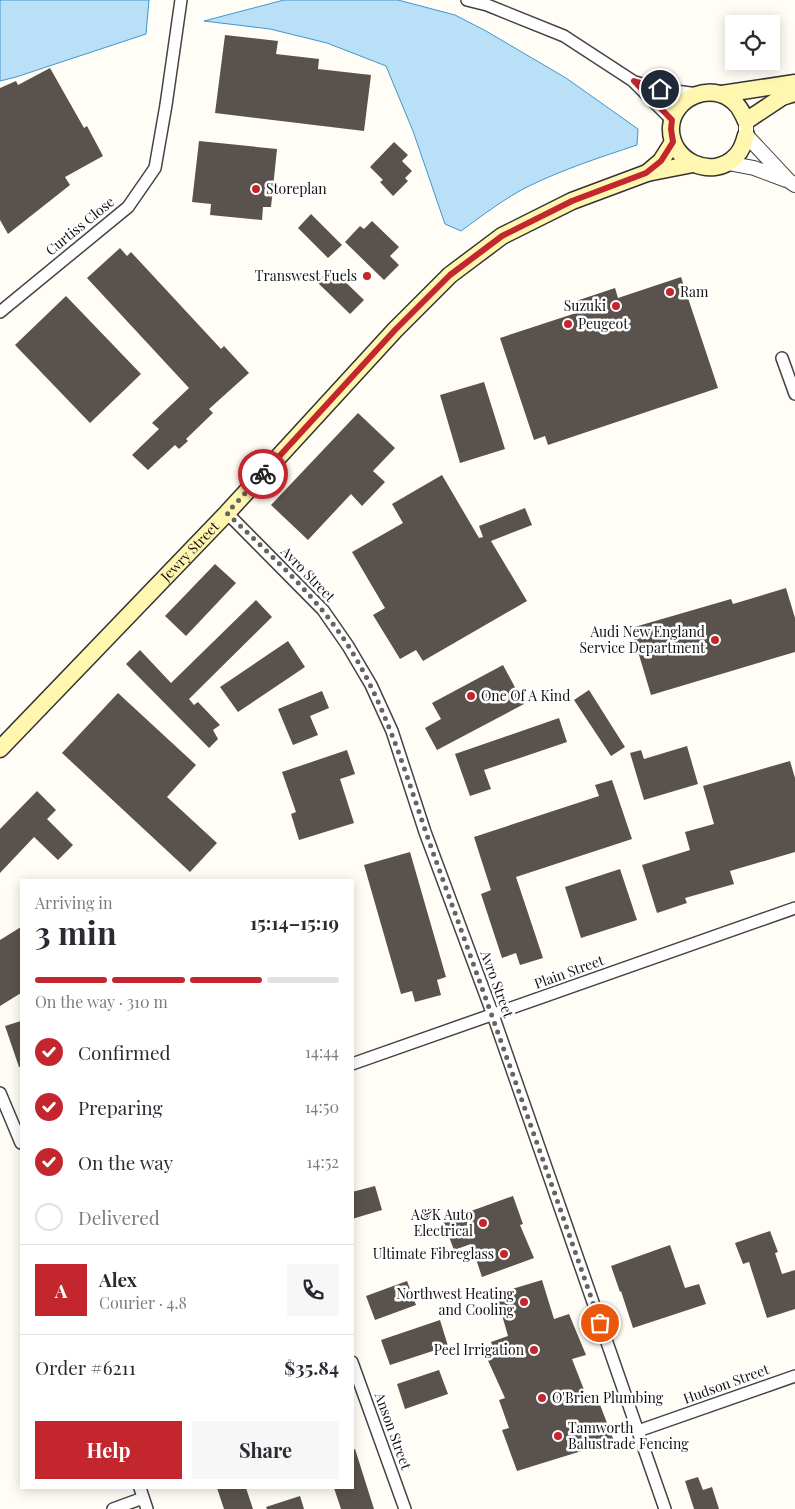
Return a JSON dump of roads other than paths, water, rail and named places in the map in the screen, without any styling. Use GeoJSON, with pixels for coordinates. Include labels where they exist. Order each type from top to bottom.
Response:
{"type":"FeatureCollection","features":[{"type":"Feature","properties":{"kind":"main road"},"geometry":{"type":"LineString","coordinates":[[722,94],[733,101],[741,110],[746,128],[742,148],[728,163],[715,167],[702,167],[680,154],[673,142],[672,120],[678,108],[687,99],[698,94],[711,92],[722,94],[795,83]]}},
{"type":"Feature","properties":{"kind":"main road"},"geometry":{"type":"LineString","coordinates":[[746,128],[782,97],[795,93]]}},
{"type":"Feature","properties":{"kind":"main road","name":"Jewry Street"},"geometry":{"type":"LineString","coordinates":[[646,173],[661,161],[673,142]]}},
{"type":"Feature","properties":{"kind":"main road","name":"Jewry Street"},"geometry":{"type":"LineString","coordinates":[[0,749],[227,513],[395,330],[450,275],[502,236],[572,201],[646,173],[694,164]]}},
{"type":"Feature","properties":{"kind":"street","name":"Curtiss Close"},"geometry":{"type":"LineString","coordinates":[[0,312],[128,207],[155,168],[181,0]]}},
{"type":"Feature","properties":{"kind":"street"},"geometry":{"type":"LineString","coordinates":[[467,0],[487,5],[564,36],[634,81],[672,120]]}},
{"type":"Feature","properties":{"kind":"street"},"geometry":{"type":"LineString","coordinates":[[634,81],[660,89],[698,94]]}},
{"type":"Feature","properties":{"kind":"street"},"geometry":{"type":"LineString","coordinates":[[746,128],[792,183]]}},
{"type":"Feature","properties":{"kind":"street"},"geometry":{"type":"LineString","coordinates":[[728,163],[754,168],[792,183]]}},
{"type":"Feature","properties":{"kind":"street"},"geometry":{"type":"LineString","coordinates":[[782,358],[795,394]]}},
{"type":"Feature","properties":{"kind":"street","name":"Avro Street"},"geometry":{"type":"LineString","coordinates":[[227,513],[323,610],[372,685],[392,731],[425,832],[493,1015],[665,1509]]}},
{"type":"Feature","properties":{"kind":"street","name":"Plain Street"},"geometry":{"type":"LineString","coordinates":[[354,1063],[795,908]]}},
{"type":"Feature","properties":{"kind":"street"},"geometry":{"type":"LineString","coordinates":[[0,1093],[20,1141]]}},
{"type":"Feature","properties":{"kind":"street","name":"Anson Street"},"geometry":{"type":"LineString","coordinates":[[354,1368],[405,1509]]}},
{"type":"Feature","properties":{"kind":"street","name":"Hudson Street"},"geometry":{"type":"LineString","coordinates":[[638,1431],[795,1376]]}},
{"type":"Feature","properties":{"kind":"street"},"geometry":{"type":"LineString","coordinates":[[113,1509],[143,1498]]}},
{"type":"Feature","properties":{"kind":"water"},"geometry":{"type":"Polygon","coordinates":[[[0,0],[149,0],[146,34],[0,81],[0,0]]]}},
{"type":"Feature","properties":{"kind":"water"},"geometry":{"type":"Polygon","coordinates":[[[284,0],[398,0],[455,15],[566,78],[638,129],[637,145],[569,169],[529,186],[503,201],[461,231],[445,224],[413,131],[386,66],[327,43],[270,29],[204,21],[284,0]]]}},
{"type":"Feature","properties":{"kind":"place","name":"Storeplan"},"geometry":{"type":"Point","coordinates":[256,189]}},
{"type":"Feature","properties":{"kind":"place","name":"Transwest Fuels"},"geometry":{"type":"Point","coordinates":[367,276]}},
{"type":"Feature","properties":{"kind":"place","name":"Ram"},"geometry":{"type":"Point","coordinates":[670,292]}},
{"type":"Feature","properties":{"kind":"place","name":"Suzuki"},"geometry":{"type":"Point","coordinates":[616,306]}},
{"type":"Feature","properties":{"kind":"place","name":"Peugeot"},"geometry":{"type":"Point","coordinates":[568,324]}},
{"type":"Feature","properties":{"kind":"place","name":"Audi New England Service Department"},"geometry":{"type":"Point","coordinates":[715,640]}},
{"type":"Feature","properties":{"kind":"place","name":"One Of A Kind"},"geometry":{"type":"Point","coordinates":[471,696]}},
{"type":"Feature","properties":{"kind":"place","name":"A&K Auto Electrical"},"geometry":{"type":"Point","coordinates":[483,1223]}},
{"type":"Feature","properties":{"kind":"place","name":"Ultimate Fibreglass"},"geometry":{"type":"Point","coordinates":[504,1254]}},
{"type":"Feature","properties":{"kind":"place","name":"Northwest Heating and Cooling"},"geometry":{"type":"Point","coordinates":[524,1302]}},
{"type":"Feature","properties":{"kind":"place","name":"Peel Irrigation"},"geometry":{"type":"Point","coordinates":[534,1350]}},
{"type":"Feature","properties":{"kind":"place","name":"O'Brien Plumbing"},"geometry":{"type":"Point","coordinates":[542,1398]}},
{"type":"Feature","properties":{"kind":"place","name":"Tamworth Balustrade Fencing"},"geometry":{"type":"Point","coordinates":[558,1436]}}]}
